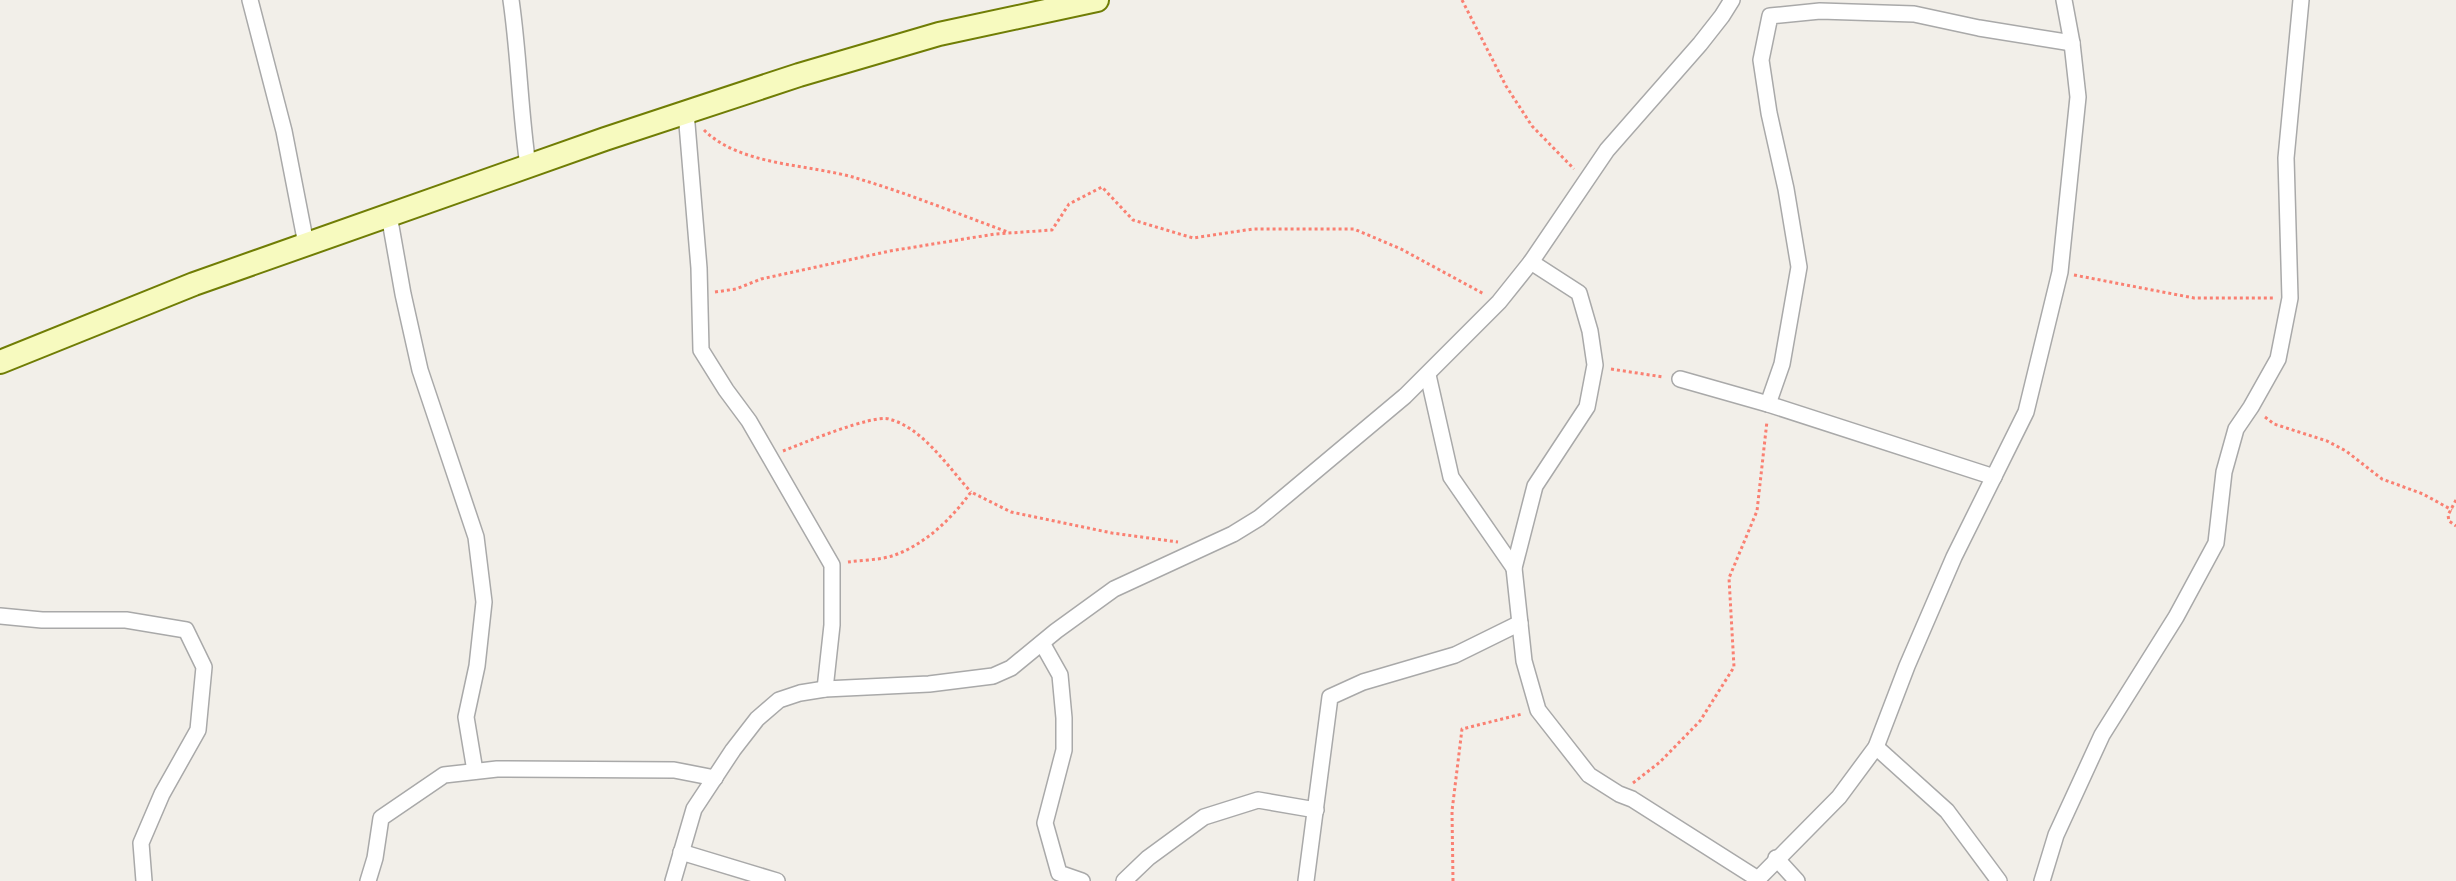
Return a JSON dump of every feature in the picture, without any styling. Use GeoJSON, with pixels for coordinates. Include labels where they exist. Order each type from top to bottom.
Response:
{"type":"FeatureCollection","features":[{"type":"Feature","properties":{"kind":"main road"},"geometry":{"type":"LineString","coordinates":[[0,362],[194,284],[686,112],[799,75],[939,34],[1042,6],[1097,0]]}},
{"type":"Feature","properties":{"kind":"street"},"geometry":{"type":"LineString","coordinates":[[250,0],[284,131],[306,244]]}},
{"type":"Feature","properties":{"kind":"street"},"geometry":{"type":"LineString","coordinates":[[511,0],[519,56],[520,107],[528,166]]}},
{"type":"Feature","properties":{"kind":"street"},"geometry":{"type":"LineString","coordinates":[[673,881],[694,809],[733,750],[757,719],[779,700],[800,693],[825,689],[929,684],[993,676],[1011,668],[1114,590],[1233,534],[1259,518],[1397,403],[1428,375],[1499,302],[1531,262],[1607,150],[1700,44],[1732,0]]}},
{"type":"Feature","properties":{"kind":"street"},"geometry":{"type":"LineString","coordinates":[[1531,262],[1579,293],[1590,331],[1595,365],[1587,406],[1535,486],[1514,568],[1524,661],[1538,710],[1589,775],[1619,795],[1632,799],[1757,880],[1776,858],[1839,797],[1876,747],[1907,666],[1954,557],[2026,412],[2060,272],[2078,97],[2064,0]]}},
{"type":"Feature","properties":{"kind":"street"},"geometry":{"type":"LineString","coordinates":[[2042,881],[2056,835],[2102,735],[2176,617],[2216,543],[2224,472],[2236,429],[2278,359],[2290,298],[2286,158],[2301,0]]}},
{"type":"Feature","properties":{"kind":"street"},"geometry":{"type":"LineString","coordinates":[[1768,404],[1782,364],[1799,267],[1761,60],[1770,16],[1820,11],[1914,14],[1979,28],[2072,43]]}},
{"type":"Feature","properties":{"kind":"street"},"geometry":{"type":"LineString","coordinates":[[686,112],[694,187],[701,350],[770,455],[832,565],[832,626],[825,689]]}},
{"type":"Feature","properties":{"kind":"street"},"geometry":{"type":"LineString","coordinates":[[389,215],[420,370],[476,537],[484,602],[477,666],[466,717],[476,771]]}},
{"type":"Feature","properties":{"kind":"street"},"geometry":{"type":"LineString","coordinates":[[1428,375],[1451,477],[1514,568]]}},
{"type":"Feature","properties":{"kind":"street"},"geometry":{"type":"LineString","coordinates":[[1680,379],[1768,404],[1994,477]]}},
{"type":"Feature","properties":{"kind":"street"},"geometry":{"type":"LineString","coordinates":[[0,616],[42,620],[126,620],[186,630],[204,667],[198,730],[162,794],[141,843],[144,881]]}},
{"type":"Feature","properties":{"kind":"street"},"geometry":{"type":"LineString","coordinates":[[1306,881],[1330,697],[1363,682],[1455,655],[1520,623]]}},
{"type":"Feature","properties":{"kind":"street"},"geometry":{"type":"LineString","coordinates":[[1042,643],[1060,675],[1064,718],[1064,750],[1045,823],[1059,873],[1082,881]]}},
{"type":"Feature","properties":{"kind":"street"},"geometry":{"type":"LineString","coordinates":[[1876,747],[1947,811],[1999,881]]}},
{"type":"Feature","properties":{"kind":"street"},"geometry":{"type":"LineString","coordinates":[[368,881],[375,858],[381,818],[444,775],[497,769],[674,770],[715,778]]}},
{"type":"Feature","properties":{"kind":"street"},"geometry":{"type":"LineString","coordinates":[[1124,881],[1148,858],[1204,817],[1258,800],[1316,810]]}},
{"type":"Feature","properties":{"kind":"street"},"geometry":{"type":"LineString","coordinates":[[681,852],[777,881]]}},
{"type":"Feature","properties":{"kind":"street"},"geometry":{"type":"LineString","coordinates":[[1776,858],[1797,881]]}},
{"type":"Feature","properties":{"kind":"path"},"geometry":{"type":"LineString","coordinates":[[1462,0],[1506,86],[1532,126],[1586,181]]}},
{"type":"Feature","properties":{"kind":"path"},"geometry":{"type":"LineString","coordinates":[[686,112],[712,138],[751,156],[854,177],[1010,233]]}},
{"type":"Feature","properties":{"kind":"path"},"geometry":{"type":"LineString","coordinates":[[700,294],[736,289],[761,279],[890,251],[1010,233],[1052,230],[1069,204],[1102,187],[1133,220],[1193,238],[1253,229],[1354,229],[1401,249],[1499,302]]}},
{"type":"Feature","properties":{"kind":"path"},"geometry":{"type":"LineString","coordinates":[[2060,272],[2193,298],[2290,298]]}},
{"type":"Feature","properties":{"kind":"path"},"geometry":{"type":"LineString","coordinates":[[1595,365],[1629,373],[1680,379]]}},
{"type":"Feature","properties":{"kind":"path"},"geometry":{"type":"LineString","coordinates":[[1619,795],[1660,762],[1700,721],[1734,667],[1729,578],[1757,511],[1768,404]]}},
{"type":"Feature","properties":{"kind":"path"},"geometry":{"type":"LineString","coordinates":[[770,455],[850,426],[887,418],[917,433],[971,492],[1011,512],[1112,533],[1206,546]]}},
{"type":"Feature","properties":{"kind":"path"},"geometry":{"type":"LineString","coordinates":[[2274,424],[2327,441],[2346,451],[2382,479],[2423,494],[2452,510]]}},
{"type":"Feature","properties":{"kind":"path"},"geometry":{"type":"LineString","coordinates":[[832,565],[895,555],[929,536],[955,514],[971,492]]}},
{"type":"Feature","properties":{"kind":"path"},"geometry":{"type":"LineString","coordinates":[[2456,500],[2448,515],[2449,521],[2456,526]]}},
{"type":"Feature","properties":{"kind":"path"},"geometry":{"type":"LineString","coordinates":[[1453,881],[1452,811],[1462,729],[1538,710]]}}]}
